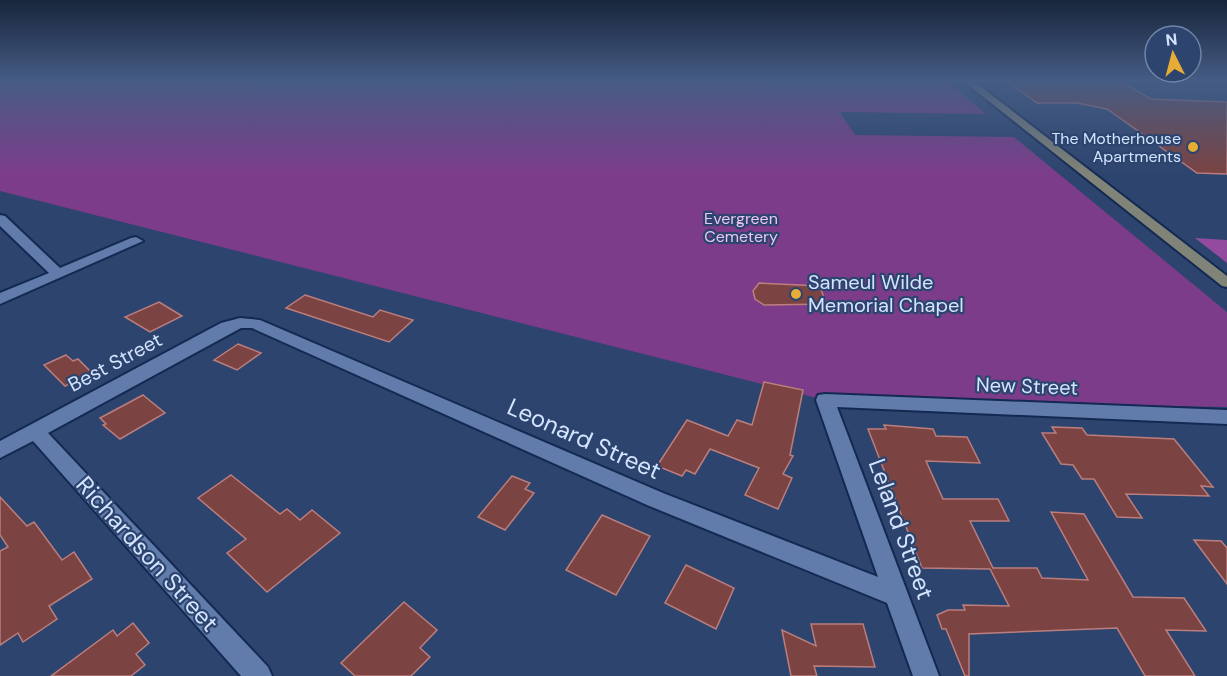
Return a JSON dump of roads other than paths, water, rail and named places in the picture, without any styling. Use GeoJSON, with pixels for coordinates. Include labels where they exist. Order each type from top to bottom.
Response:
{"type":"FeatureCollection","features":[{"type":"Feature","properties":{"kind":"main road"},"geometry":{"type":"LineString","coordinates":[[1007,112],[1227,283]]}},
{"type":"Feature","properties":{"kind":"street"},"geometry":{"type":"LineString","coordinates":[[0,219],[58,274]]}},
{"type":"Feature","properties":{"kind":"street"},"geometry":{"type":"LineString","coordinates":[[0,299],[136,241]]}},
{"type":"Feature","properties":{"kind":"street","name":"Best Street"},"geometry":{"type":"LineString","coordinates":[[0,450],[226,327],[240,323],[254,323]]}},
{"type":"Feature","properties":{"kind":"street","name":"Leonard Street"},"geometry":{"type":"LineString","coordinates":[[254,323],[655,499],[896,596]]}},
{"type":"Feature","properties":{"kind":"street","name":"Leland Street"},"geometry":{"type":"LineString","coordinates":[[825,400],[926,676]]}},
{"type":"Feature","properties":{"kind":"street","name":"New Street"},"geometry":{"type":"LineString","coordinates":[[825,400],[1227,417]]}},
{"type":"Feature","properties":{"kind":"street","name":"Richardson Street"},"geometry":{"type":"LineString","coordinates":[[35,431],[259,676]]}},
{"type":"Feature","properties":{"kind":"place","name":"The Motherhouse Apartments"},"geometry":{"type":"Point","coordinates":[1193,147]}},
{"type":"Feature","properties":{"kind":"place","name":"Sameul Wilde Memorial Chapel"},"geometry":{"type":"Point","coordinates":[796,294]}},
{"type":"Feature","properties":{"kind":"park label","name":"Evergreen Cemetery"},"geometry":{"type":"Point","coordinates":[741,227]}}]}
